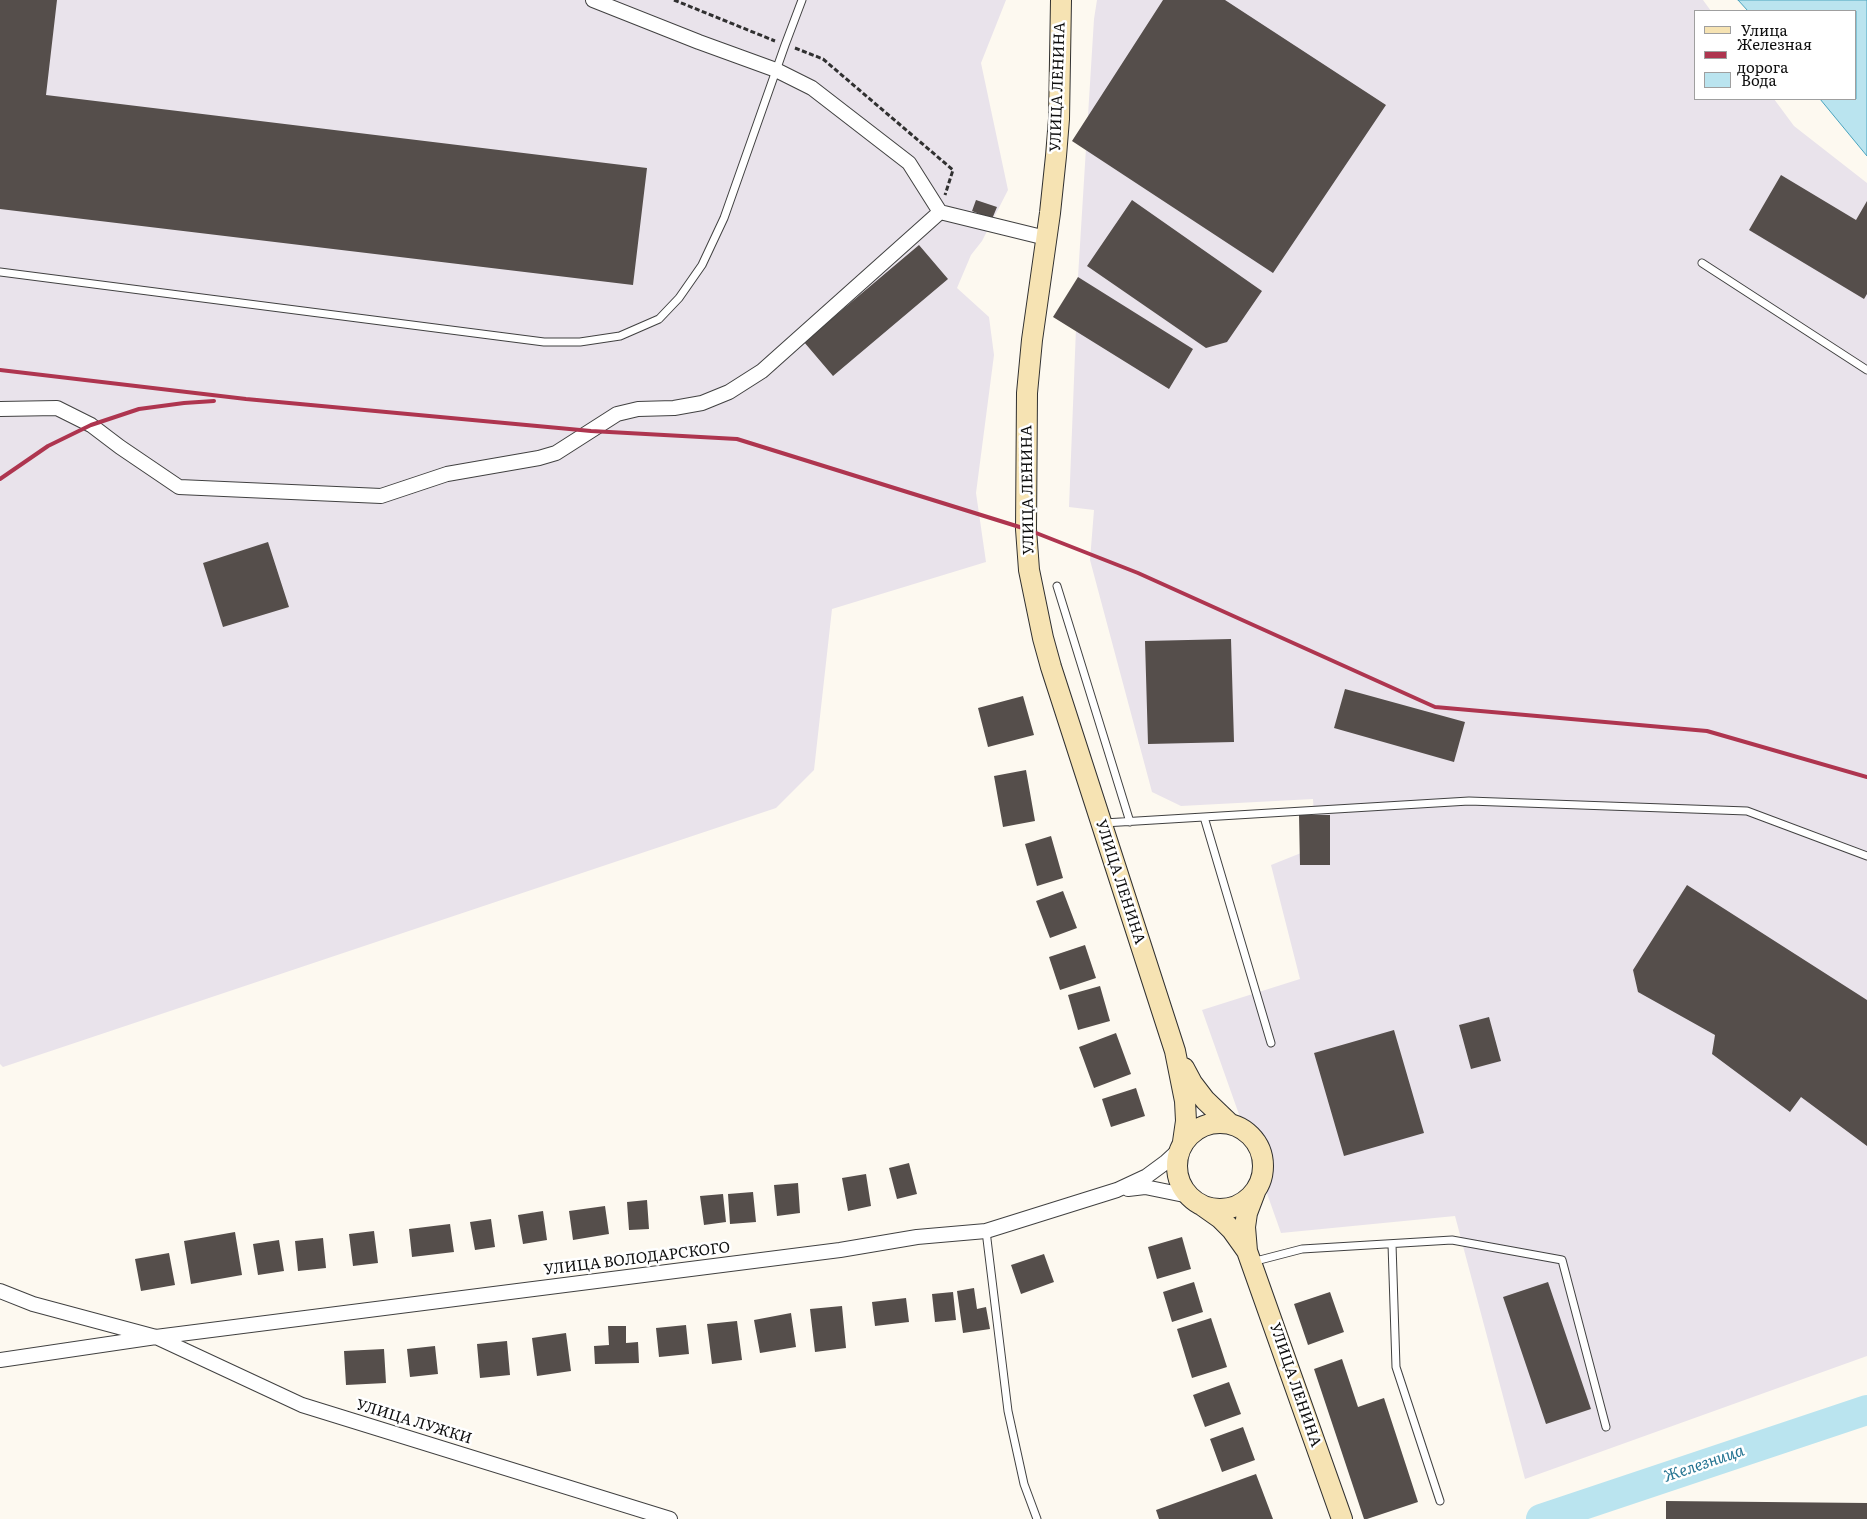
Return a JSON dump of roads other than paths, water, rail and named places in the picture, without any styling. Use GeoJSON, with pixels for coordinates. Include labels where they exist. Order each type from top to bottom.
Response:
{"type":"FeatureCollection","features":[{"type":"Feature","properties":{"kind":"street"},"geometry":{"type":"LineString","coordinates":[[593,0],[776,70],[812,88],[909,163],[940,212],[1046,238]]}},
{"type":"Feature","properties":{"kind":"street","name":"УЛИЦА ЛЕНИНА"},"geometry":{"type":"LineString","coordinates":[[1061,0],[1059,119],[1027,392],[1026,529],[1030,570],[1048,657],[1175,1051]]}},
{"type":"Feature","properties":{"kind":"street"},"geometry":{"type":"LineString","coordinates":[[0,409],[57,408],[91,425],[179,487],[381,496],[447,474],[539,458],[556,453],[617,414],[638,409],[674,408],[702,403],[729,392],[762,371],[940,212]]}},
{"type":"Feature","properties":{"kind":"street"},"geometry":{"type":"LineString","coordinates":[[1175,1051],[1192,1083],[1205,1100],[1230,1123],[1243,1129],[1254,1138],[1261,1151],[1263,1165],[1261,1179],[1247,1213],[1245,1227],[1249,1256]]}},
{"type":"Feature","properties":{"kind":"street"},"geometry":{"type":"LineString","coordinates":[[1175,1051],[1185,1100],[1186,1121],[1176,1162],[1181,1186],[1196,1202],[1220,1218],[1232,1230],[1249,1256]]}},
{"type":"Feature","properties":{"kind":"street"},"geometry":{"type":"LineString","coordinates":[[1117,1190],[1147,1176],[1166,1162],[1192,1132],[1203,1125],[1216,1122],[1230,1123]]}},
{"type":"Feature","properties":{"kind":"street"},"geometry":{"type":"LineString","coordinates":[[1117,1190],[1146,1187],[1217,1210],[1232,1208],[1244,1202],[1255,1192]]}},
{"type":"Feature","properties":{"kind":"street","name":"УЛИЦА ВОЛОДАРСКОГО"},"geometry":{"type":"LineString","coordinates":[[0,1360],[156,1337],[821,1252],[917,1237],[986,1231],[1117,1190]]}},
{"type":"Feature","properties":{"kind":"street","name":"УЛИЦА ЛЕНИНА"},"geometry":{"type":"LineString","coordinates":[[1249,1256],[1342,1519]]}},
{"type":"Feature","properties":{"kind":"street"},"geometry":{"type":"LineString","coordinates":[[0,1291],[33,1304],[156,1337]]}},
{"type":"Feature","properties":{"kind":"street","name":"УЛИЦА ЛУЖКИ"},"geometry":{"type":"LineString","coordinates":[[156,1337],[302,1405],[670,1519]]}},
{"type":"Feature","properties":{"kind":"lane"},"geometry":{"type":"LineString","coordinates":[[0,272],[544,342],[580,342],[620,336],[659,319],[679,298],[702,265],[724,218],[802,0]]}},
{"type":"Feature","properties":{"kind":"lane"},"geometry":{"type":"LineString","coordinates":[[1702,263],[1867,370]]}},
{"type":"Feature","properties":{"kind":"lane"},"geometry":{"type":"LineString","coordinates":[[1057,586],[1130,822]]}},
{"type":"Feature","properties":{"kind":"lane"},"geometry":{"type":"LineString","coordinates":[[1101,824],[1469,802],[1747,811],[1867,856]]}},
{"type":"Feature","properties":{"kind":"lane"},"geometry":{"type":"LineString","coordinates":[[1204,818],[1271,1043]]}},
{"type":"Feature","properties":{"kind":"lane"},"geometry":{"type":"LineString","coordinates":[[986,1231],[1008,1411],[1024,1484],[1037,1519]]}},
{"type":"Feature","properties":{"kind":"lane"},"geometry":{"type":"LineString","coordinates":[[1249,1256],[1302,1249],[1452,1240],[1562,1260],[1606,1427]]}},
{"type":"Feature","properties":{"kind":"lane"},"geometry":{"type":"LineString","coordinates":[[1392,1244],[1396,1367],[1440,1501]]}},
{"type":"Feature","properties":{"kind":"water"},"geometry":{"type":"Polygon","coordinates":[[[1738,0],[1867,0],[1867,156],[1821,100],[1857,100],[1857,10],[1747,10],[1738,0]]]}},
{"type":"Feature","properties":{"kind":"waterway","name":"Железница"},"geometry":{"type":"LineString","coordinates":[[1541,1519],[1867,1410]]}},
{"type":"Feature","properties":{"kind":"railway"},"geometry":{"type":"LineString","coordinates":[[0,370],[246,399],[591,431],[737,439],[1026,529],[1138,573],[1435,707],[1707,731],[1867,777]]}},
{"type":"Feature","properties":{"kind":"railway"},"geometry":{"type":"LineString","coordinates":[[0,479],[48,446],[91,425],[139,409],[214,401]]}}]}
